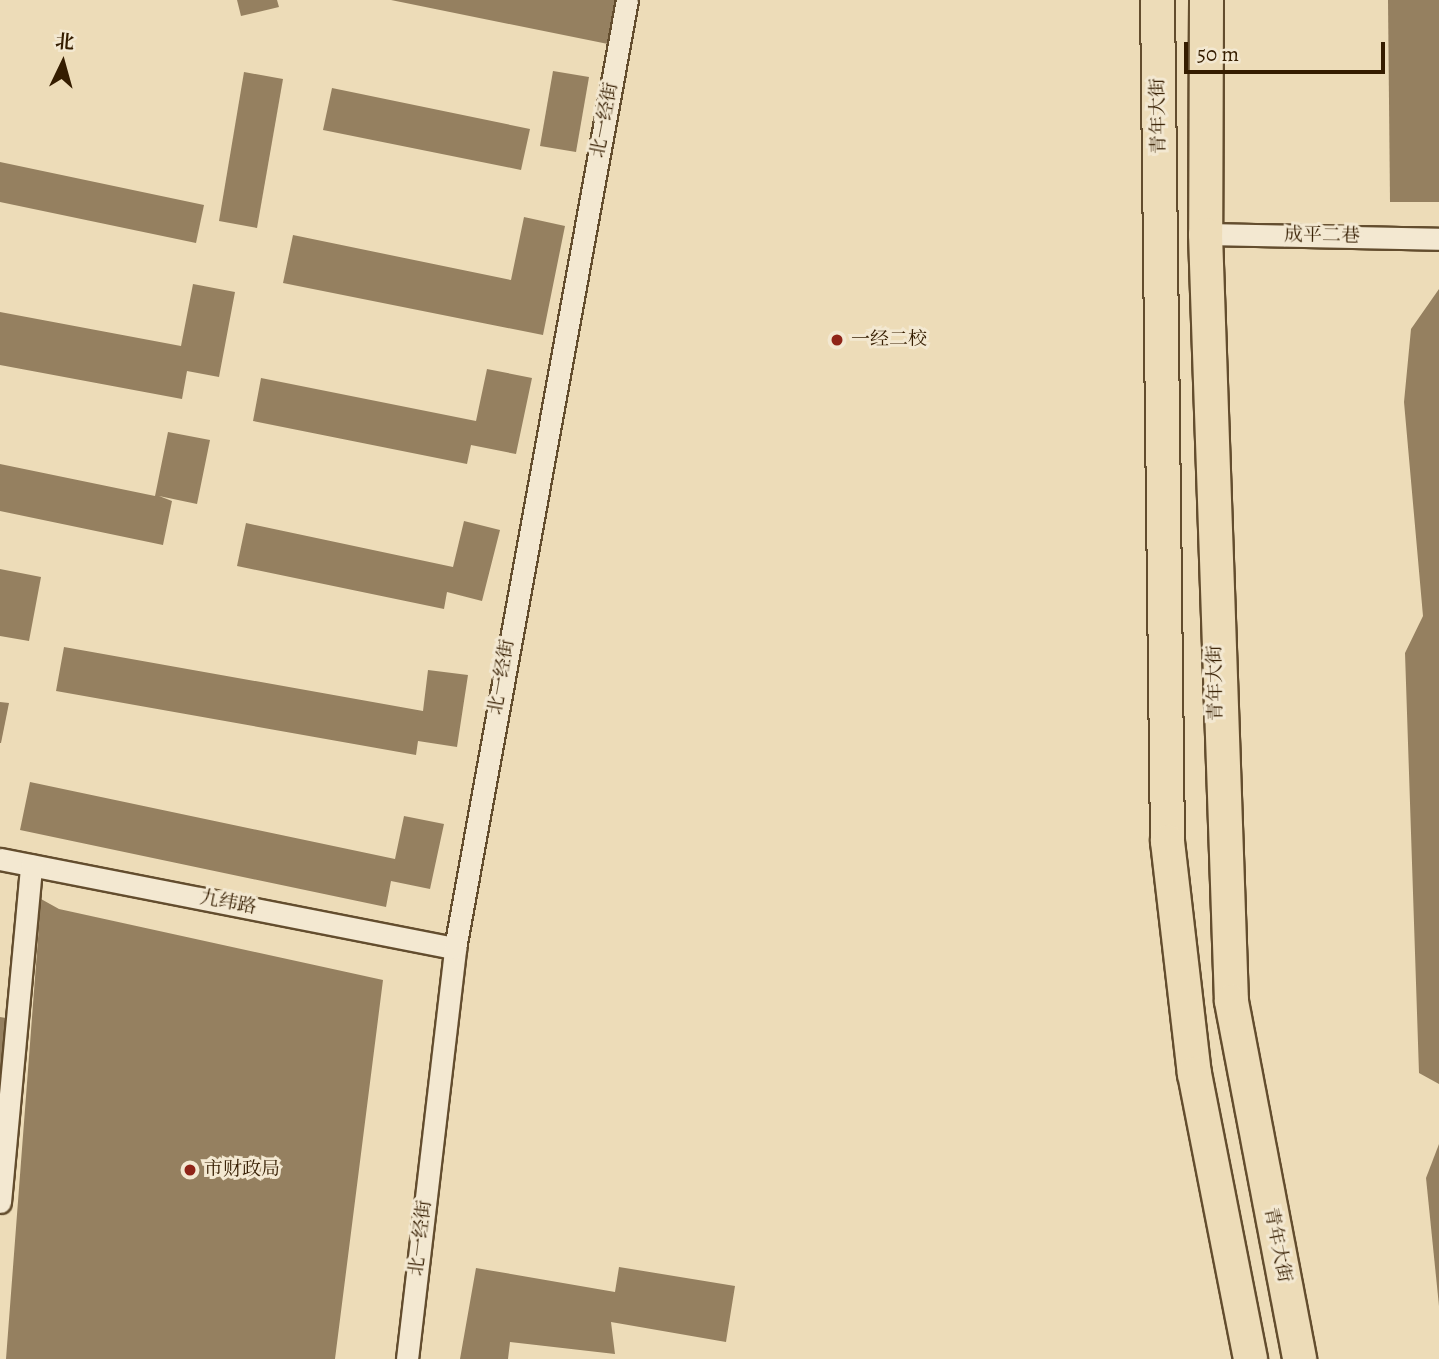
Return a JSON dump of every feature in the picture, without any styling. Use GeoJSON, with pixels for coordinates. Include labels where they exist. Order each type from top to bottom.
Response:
{"type":"FeatureCollection","features":[{"type":"Feature","properties":{"kind":"main road","name":"青年大街"},"geometry":{"type":"LineString","coordinates":[[1157,0],[1167,841],[1194,1073],[1250,1359]]}},
{"type":"Feature","properties":{"kind":"main road","name":"青年大街"},"geometry":{"type":"LineString","coordinates":[[1206,0],[1205,234],[1220,835],[1231,1001],[1300,1359]]}},
{"type":"Feature","properties":{"kind":"street","name":"北一经街"},"geometry":{"type":"LineString","coordinates":[[407,1359],[455,948],[627,0]]}},
{"type":"Feature","properties":{"kind":"street","name":"成平二巷"},"geometry":{"type":"LineString","coordinates":[[1205,234],[1439,239]]}},
{"type":"Feature","properties":{"kind":"street","name":"九纬路"},"geometry":{"type":"LineString","coordinates":[[0,859],[455,948]]}},
{"type":"Feature","properties":{"kind":"street"},"geometry":{"type":"LineString","coordinates":[[0,1202],[31,865]]}},
{"type":"Feature","properties":{"kind":"building"},"geometry":{"type":"Polygon","coordinates":[[[237,0],[277,0],[279,7],[241,16],[237,0]]]}},
{"type":"Feature","properties":{"kind":"building"},"geometry":{"type":"Polygon","coordinates":[[[391,0],[617,0],[608,44],[391,0]]]}},
{"type":"Feature","properties":{"kind":"building"},"geometry":{"type":"Polygon","coordinates":[[[1388,0],[1439,0],[1439,202],[1390,202],[1388,0]]]}},
{"type":"Feature","properties":{"kind":"building"},"geometry":{"type":"Polygon","coordinates":[[[553,71],[589,77],[576,152],[540,146],[553,71]]]}},
{"type":"Feature","properties":{"kind":"building"},"geometry":{"type":"Polygon","coordinates":[[[244,72],[283,79],[257,228],[219,221],[244,72]]]}},
{"type":"Feature","properties":{"kind":"building"},"geometry":{"type":"Polygon","coordinates":[[[332,88],[530,129],[521,170],[323,130],[332,88]]]}},
{"type":"Feature","properties":{"kind":"building"},"geometry":{"type":"Polygon","coordinates":[[[0,162],[204,205],[196,243],[0,202],[0,162]]]}},
{"type":"Feature","properties":{"kind":"building"},"geometry":{"type":"Polygon","coordinates":[[[524,217],[565,226],[543,335],[283,283],[293,235],[511,280],[524,217]]]}},
{"type":"Feature","properties":{"kind":"building"},"geometry":{"type":"Polygon","coordinates":[[[193,284],[235,292],[219,377],[187,371],[182,399],[0,365],[0,312],[181,346],[193,284]]]}},
{"type":"Feature","properties":{"kind":"building"},"geometry":{"type":"Polygon","coordinates":[[[1439,289],[1439,1084],[1419,1073],[1405,653],[1423,616],[1404,402],[1411,329],[1439,289]]]}},
{"type":"Feature","properties":{"kind":"building"},"geometry":{"type":"Polygon","coordinates":[[[487,369],[532,378],[516,454],[471,445],[467,464],[253,421],[261,378],[476,421],[487,369]]]}},
{"type":"Feature","properties":{"kind":"building"},"geometry":{"type":"Polygon","coordinates":[[[168,432],[210,440],[197,504],[159,496],[172,501],[163,545],[0,511],[0,464],[155,496],[168,432]]]}},
{"type":"Feature","properties":{"kind":"building"},"geometry":{"type":"Polygon","coordinates":[[[464,521],[500,530],[482,601],[447,592],[444,609],[237,566],[246,523],[453,567],[464,521]]]}},
{"type":"Feature","properties":{"kind":"building"},"geometry":{"type":"Polygon","coordinates":[[[0,569],[41,577],[29,641],[0,636],[0,569]]]}},
{"type":"Feature","properties":{"kind":"building"},"geometry":{"type":"Polygon","coordinates":[[[64,647],[423,711],[428,670],[468,675],[457,747],[418,741],[416,755],[56,691],[64,647]]]}},
{"type":"Feature","properties":{"kind":"building"},"geometry":{"type":"Polygon","coordinates":[[[0,702],[9,703],[1,743],[0,743],[0,702]]]}},
{"type":"Feature","properties":{"kind":"building"},"geometry":{"type":"Polygon","coordinates":[[[30,782],[395,859],[404,816],[444,824],[430,889],[391,881],[386,907],[20,830],[30,782]]]}},
{"type":"Feature","properties":{"kind":"building","name":"市财政局"},"geometry":{"type":"Polygon","coordinates":[[[41,899],[59,909],[383,980],[335,1359],[6,1359],[41,899]]]}},
{"type":"Feature","properties":{"kind":"building"},"geometry":{"type":"Polygon","coordinates":[[[0,1017],[12,1019],[2,1084],[0,1084],[0,1017]]]}},
{"type":"Feature","properties":{"kind":"building"},"geometry":{"type":"Polygon","coordinates":[[[1439,1144],[1439,1306],[1426,1178],[1439,1144]]]}},
{"type":"Feature","properties":{"kind":"building"},"geometry":{"type":"Polygon","coordinates":[[[619,1267],[735,1286],[726,1342],[611,1322],[615,1354],[510,1342],[508,1359],[460,1359],[476,1268],[615,1292],[619,1267]]]}},
{"type":"Feature","properties":{"kind":"place","name":"一经二校"},"geometry":{"type":"Point","coordinates":[837,340]}},
{"type":"Feature","properties":{"kind":"place","name":"市财政局"},"geometry":{"type":"Point","coordinates":[190,1170]}}]}
